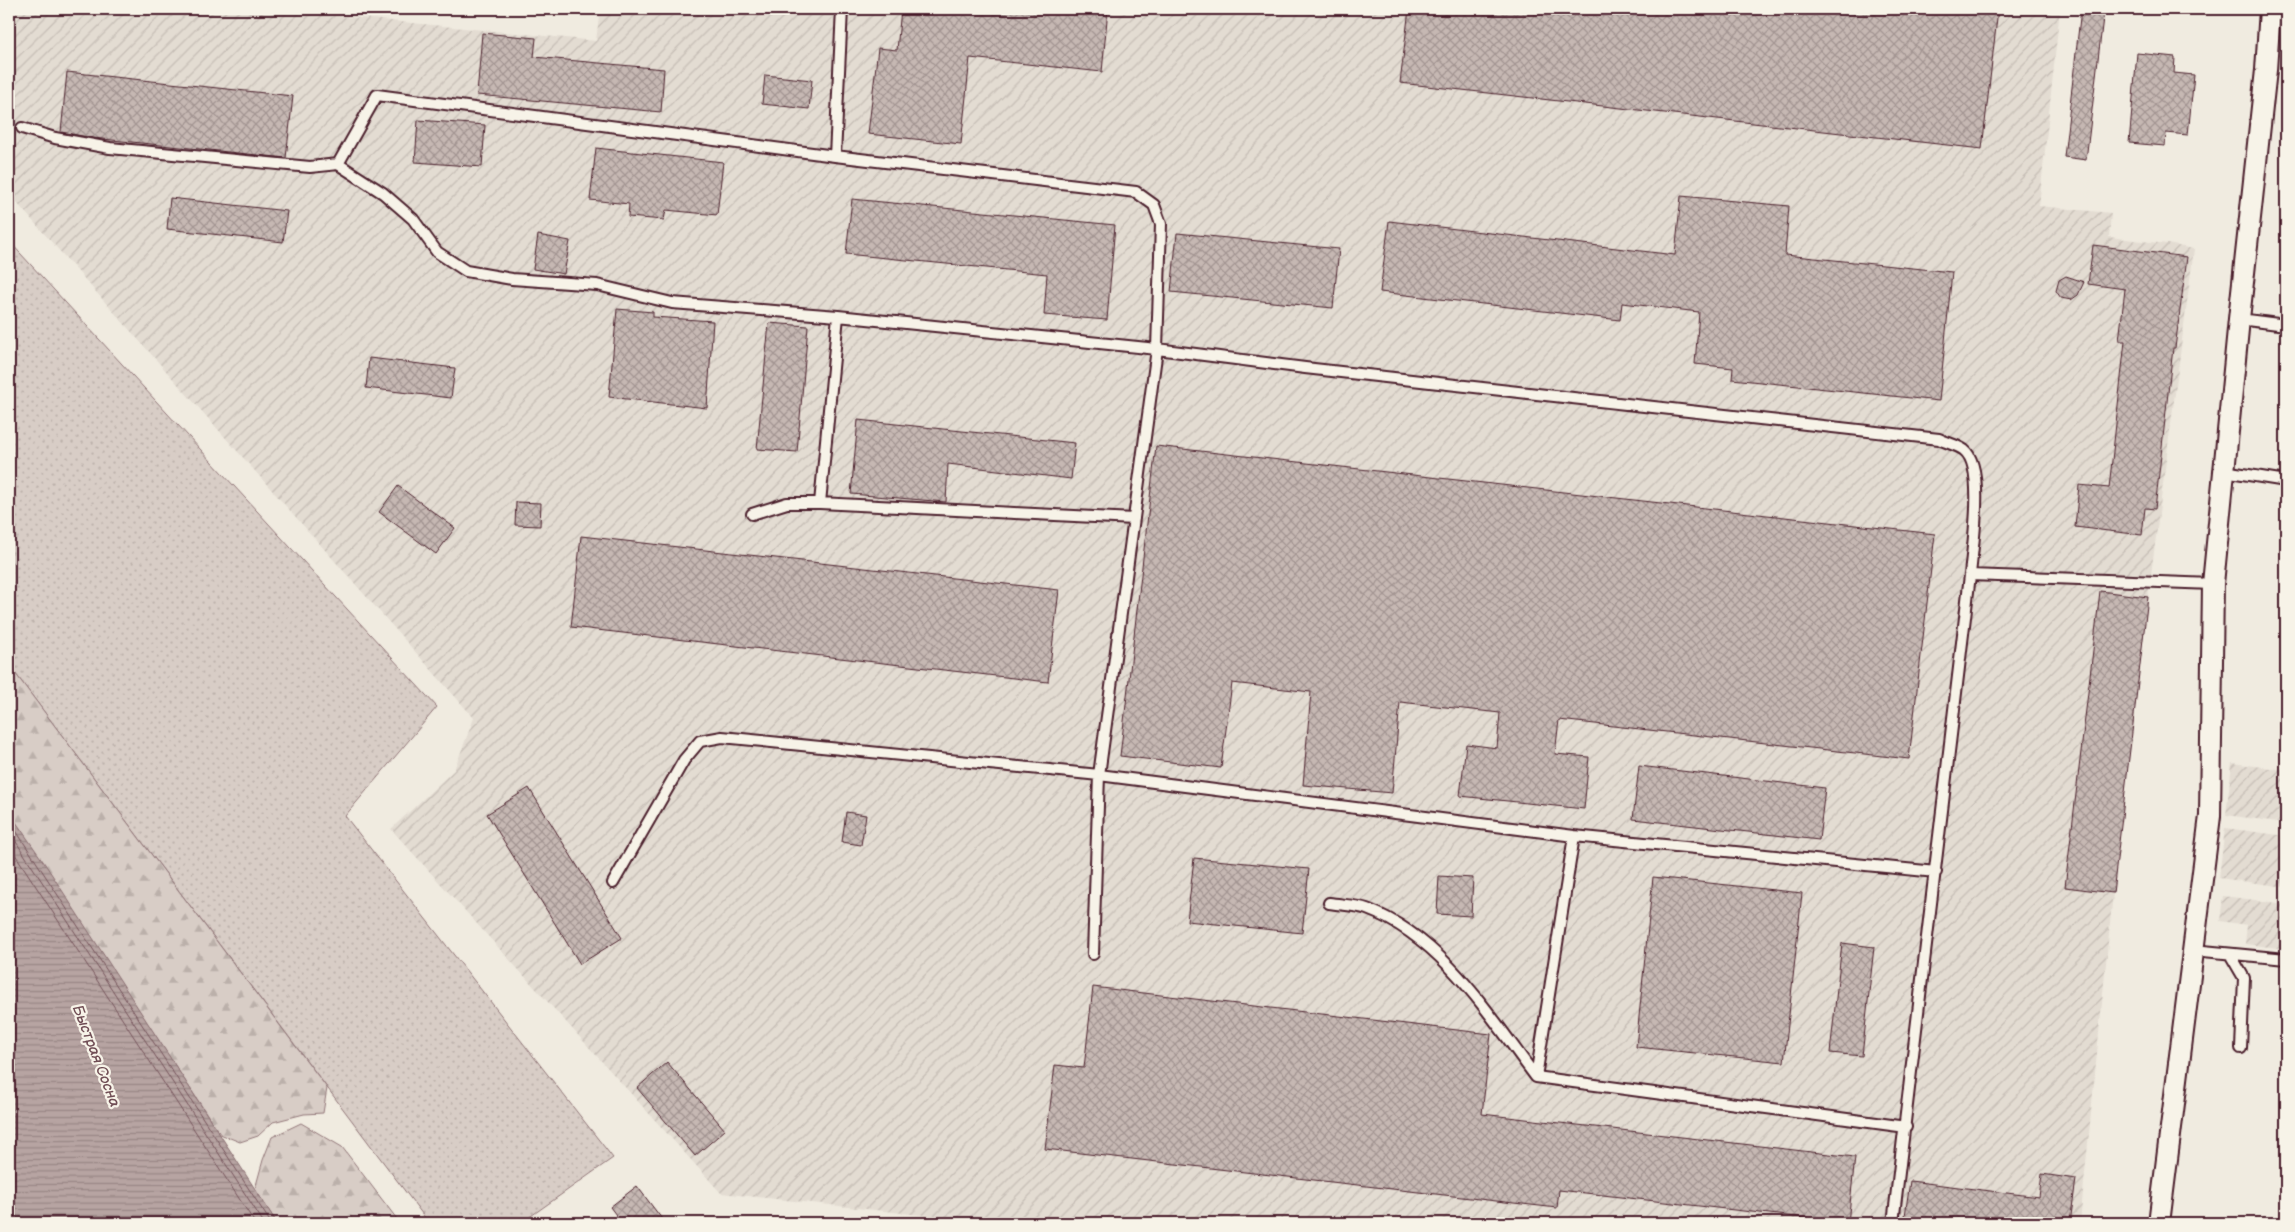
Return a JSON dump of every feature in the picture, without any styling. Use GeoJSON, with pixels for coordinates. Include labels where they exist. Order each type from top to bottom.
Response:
{"type":"FeatureCollection","features":[{"type":"Feature","properties":{"kind":"street"},"geometry":{"type":"LineString","coordinates":[[2159,1223],[2210,816],[2213,584],[2238,319],[2266,70],[2270,9]]}},
{"type":"Feature","properties":{"kind":"lane"},"geometry":{"type":"LineString","coordinates":[[835,156],[842,9]]}},
{"type":"Feature","properties":{"kind":"lane"},"geometry":{"type":"LineString","coordinates":[[338,164],[377,95],[835,156],[1136,192],[1154,205],[1162,224],[1157,349],[1099,775],[1092,954]]}},
{"type":"Feature","properties":{"kind":"lane"},"geometry":{"type":"LineString","coordinates":[[22,128],[55,138],[110,148],[310,167],[338,164],[383,193],[413,219],[437,252],[466,271],[512,279],[596,285],[672,302],[838,316],[1157,349],[1305,368],[1939,439],[1965,451],[1975,468],[1976,497],[1970,575],[1906,1127],[1893,1223]]}},
{"type":"Feature","properties":{"kind":"lane"},"geometry":{"type":"LineString","coordinates":[[820,503],[838,316]]}},
{"type":"Feature","properties":{"kind":"lane"},"geometry":{"type":"LineString","coordinates":[[2238,319],[2286,325]]}},
{"type":"Feature","properties":{"kind":"lane"},"geometry":{"type":"LineString","coordinates":[[2224,471],[2286,482]]}},
{"type":"Feature","properties":{"kind":"lane"},"geometry":{"type":"LineString","coordinates":[[752,514],[787,502],[1134,520]]}},
{"type":"Feature","properties":{"kind":"lane"},"geometry":{"type":"LineString","coordinates":[[1970,575],[2213,584]]}},
{"type":"Feature","properties":{"kind":"lane"},"geometry":{"type":"LineString","coordinates":[[612,883],[684,760],[700,741],[722,737],[1099,775],[1574,836],[1936,872]]}},
{"type":"Feature","properties":{"kind":"lane"},"geometry":{"type":"LineString","coordinates":[[1536,1077],[1574,836]]}},
{"type":"Feature","properties":{"kind":"lane"},"geometry":{"type":"LineString","coordinates":[[1329,903],[1366,908],[1410,932],[1464,980],[1536,1077],[1906,1127]]}},
{"type":"Feature","properties":{"kind":"lane"},"geometry":{"type":"LineString","coordinates":[[2193,950],[2286,959]]}},
{"type":"Feature","properties":{"kind":"lane"},"geometry":{"type":"LineString","coordinates":[[2230,954],[2244,978],[2241,1048]]}},
{"type":"Feature","properties":{"kind":"shaded area"},"geometry":{"type":"Polygon","coordinates":[[[9,9],[270,9],[596,41],[600,9],[2060,9],[2039,206],[2111,213],[2109,237],[2194,249],[2148,597],[2113,893],[2080,1223],[992,1223],[721,1193],[391,829],[454,770],[474,718],[9,194],[9,9]]]}},
{"type":"Feature","properties":{"kind":"shaded area"},"geometry":{"type":"Polygon","coordinates":[[[2232,763],[2286,770],[2286,823],[2226,815],[2232,763]]]}},
{"type":"Feature","properties":{"kind":"shaded area"},"geometry":{"type":"Polygon","coordinates":[[[2225,828],[2286,836],[2286,887],[2219,878],[2225,828]]]}},
{"type":"Feature","properties":{"kind":"shaded area"},"geometry":{"type":"Polygon","coordinates":[[[2223,896],[2286,904],[2286,949],[2245,944],[2247,925],[2220,921],[2223,896]]]}},
{"type":"Feature","properties":{"kind":"green space"},"geometry":{"type":"Polygon","coordinates":[[[9,241],[437,707],[345,816],[613,1158],[521,1223],[429,1223],[9,665],[9,241]]]}},
{"type":"Feature","properties":{"kind":"green space"},"geometry":{"type":"Polygon","coordinates":[[[9,665],[327,1088],[323,1113],[304,1114],[273,1122],[258,1136],[240,1142],[220,1134],[9,812],[9,665]]]}},
{"type":"Feature","properties":{"kind":"green space"},"geometry":{"type":"Polygon","coordinates":[[[301,1123],[342,1147],[400,1223],[277,1223],[255,1189],[272,1137],[301,1123]]]}},
{"type":"Feature","properties":{"kind":"water","name":"Быстрая Сосна"},"geometry":{"type":"Polygon","coordinates":[[[9,812],[45,864],[277,1223],[9,1223],[9,812]]]}},
{"type":"Feature","properties":{"kind":"building"},"geometry":{"type":"Polygon","coordinates":[[[901,9],[1108,9],[1102,72],[970,58],[961,144],[868,134],[878,48],[897,50],[901,9]]]}},
{"type":"Feature","properties":{"kind":"building"},"geometry":{"type":"Polygon","coordinates":[[[1409,9],[1998,9],[1982,149],[1400,83],[1409,9]]]}},
{"type":"Feature","properties":{"kind":"building"},"geometry":{"type":"Polygon","coordinates":[[[2081,9],[2104,9],[2086,160],[2064,157],[2081,9]]]}},
{"type":"Feature","properties":{"kind":"building"},"geometry":{"type":"Polygon","coordinates":[[[482,33],[536,38],[534,57],[664,69],[661,112],[477,95],[482,33]]]}},
{"type":"Feature","properties":{"kind":"building"},"geometry":{"type":"Polygon","coordinates":[[[2137,53],[2175,57],[2174,73],[2194,75],[2188,135],[2166,133],[2165,146],[2129,143],[2137,53]]]}},
{"type":"Feature","properties":{"kind":"building"},"geometry":{"type":"Polygon","coordinates":[[[67,72],[293,96],[286,158],[93,138],[61,132],[67,72]]]}},
{"type":"Feature","properties":{"kind":"building"},"geometry":{"type":"Polygon","coordinates":[[[765,75],[812,80],[809,109],[762,104],[765,75]]]}},
{"type":"Feature","properties":{"kind":"building"},"geometry":{"type":"Polygon","coordinates":[[[418,120],[485,125],[482,167],[415,162],[418,120]]]}},
{"type":"Feature","properties":{"kind":"building"},"geometry":{"type":"Polygon","coordinates":[[[596,148],[723,162],[717,215],[666,210],[664,220],[628,217],[629,204],[590,200],[596,148]]]}},
{"type":"Feature","properties":{"kind":"building"},"geometry":{"type":"Polygon","coordinates":[[[1681,196],[1789,206],[1785,255],[1952,272],[1939,401],[1732,379],[1733,368],[1695,364],[1699,312],[1622,303],[1620,320],[1380,292],[1389,221],[1675,255],[1681,196]]]}},
{"type":"Feature","properties":{"kind":"building"},"geometry":{"type":"Polygon","coordinates":[[[170,198],[287,211],[283,242],[167,229],[170,198]]]}},
{"type":"Feature","properties":{"kind":"building"},"geometry":{"type":"Polygon","coordinates":[[[852,199],[1115,225],[1107,320],[1044,315],[1047,274],[846,254],[852,199]]]}},
{"type":"Feature","properties":{"kind":"building"},"geometry":{"type":"Polygon","coordinates":[[[1177,233],[1339,249],[1333,308],[1171,292],[1177,233]]]}},
{"type":"Feature","properties":{"kind":"building"},"geometry":{"type":"Polygon","coordinates":[[[538,235],[570,241],[564,274],[533,269],[538,235]]]}},
{"type":"Feature","properties":{"kind":"building"},"geometry":{"type":"Polygon","coordinates":[[[2093,245],[2187,257],[2175,348],[2173,348],[2155,509],[2145,508],[2142,535],[2075,527],[2079,485],[2109,488],[2125,341],[2119,341],[2125,289],[2088,284],[2093,245]]]}},
{"type":"Feature","properties":{"kind":"building"},"geometry":{"type":"Polygon","coordinates":[[[2066,276],[2084,282],[2078,295],[2071,300],[2061,298],[2056,291],[2059,280],[2066,276]]]}},
{"type":"Feature","properties":{"kind":"building"},"geometry":{"type":"Polygon","coordinates":[[[617,309],[653,312],[653,317],[713,321],[707,408],[609,397],[617,309]]]}},
{"type":"Feature","properties":{"kind":"building"},"geometry":{"type":"Polygon","coordinates":[[[769,323],[808,326],[797,452],[757,449],[769,323]]]}},
{"type":"Feature","properties":{"kind":"building"},"geometry":{"type":"Polygon","coordinates":[[[369,358],[455,368],[451,398],[366,388],[369,358]]]}},
{"type":"Feature","properties":{"kind":"building"},"geometry":{"type":"Polygon","coordinates":[[[858,420],[1075,443],[1071,479],[948,464],[946,502],[851,494],[858,420]]]}},
{"type":"Feature","properties":{"kind":"building"},"geometry":{"type":"Polygon","coordinates":[[[1156,446],[1935,534],[1909,759],[1559,720],[1555,754],[1589,757],[1584,809],[1460,796],[1466,744],[1497,748],[1500,713],[1400,702],[1392,793],[1303,785],[1311,692],[1232,683],[1221,768],[1120,756],[1156,446]]]}},
{"type":"Feature","properties":{"kind":"building"},"geometry":{"type":"Polygon","coordinates":[[[398,486],[455,528],[436,554],[379,512],[398,486]]]}},
{"type":"Feature","properties":{"kind":"building"},"geometry":{"type":"Polygon","coordinates":[[[516,502],[541,503],[540,526],[515,525],[516,502]]]}},
{"type":"Feature","properties":{"kind":"building"},"geometry":{"type":"Polygon","coordinates":[[[581,536],[1059,590],[1048,682],[571,627],[581,536]]]}},
{"type":"Feature","properties":{"kind":"building"},"geometry":{"type":"Polygon","coordinates":[[[2100,591],[2148,597],[2113,893],[2065,887],[2100,591]]]}},
{"type":"Feature","properties":{"kind":"building"},"geometry":{"type":"Polygon","coordinates":[[[1639,766],[1825,788],[1819,840],[1633,819],[1639,766]]]}},
{"type":"Feature","properties":{"kind":"building"},"geometry":{"type":"Polygon","coordinates":[[[529,788],[622,938],[580,964],[487,814],[529,788]]]}},
{"type":"Feature","properties":{"kind":"building"},"geometry":{"type":"Polygon","coordinates":[[[846,812],[866,815],[861,845],[842,842],[846,812]]]}},
{"type":"Feature","properties":{"kind":"building"},"geometry":{"type":"Polygon","coordinates":[[[1194,858],[1309,869],[1302,933],[1187,921],[1194,858]]]}},
{"type":"Feature","properties":{"kind":"building"},"geometry":{"type":"Polygon","coordinates":[[[1439,876],[1473,878],[1471,916],[1437,914],[1439,876]]]}},
{"type":"Feature","properties":{"kind":"building"},"geometry":{"type":"Polygon","coordinates":[[[1653,877],[1802,893],[1784,1062],[1636,1047],[1653,877]]]}},
{"type":"Feature","properties":{"kind":"building"},"geometry":{"type":"Polygon","coordinates":[[[1842,943],[1874,947],[1862,1056],[1830,1053],[1842,943]]]}},
{"type":"Feature","properties":{"kind":"building"},"geometry":{"type":"Polygon","coordinates":[[[1093,987],[1491,1034],[1482,1114],[1855,1157],[1848,1223],[1559,1190],[1557,1208],[1045,1149],[1055,1065],[1084,1068],[1093,987]]]}},
{"type":"Feature","properties":{"kind":"building"},"geometry":{"type":"Polygon","coordinates":[[[667,1062],[725,1130],[695,1156],[637,1088],[667,1062]]]}},
{"type":"Feature","properties":{"kind":"building"},"geometry":{"type":"Polygon","coordinates":[[[2042,1174],[2076,1179],[2070,1223],[1904,1223],[1910,1181],[2039,1197],[2042,1174]]]}},
{"type":"Feature","properties":{"kind":"building"},"geometry":{"type":"Polygon","coordinates":[[[637,1186],[665,1223],[622,1223],[610,1207],[637,1186]]]}}]}
